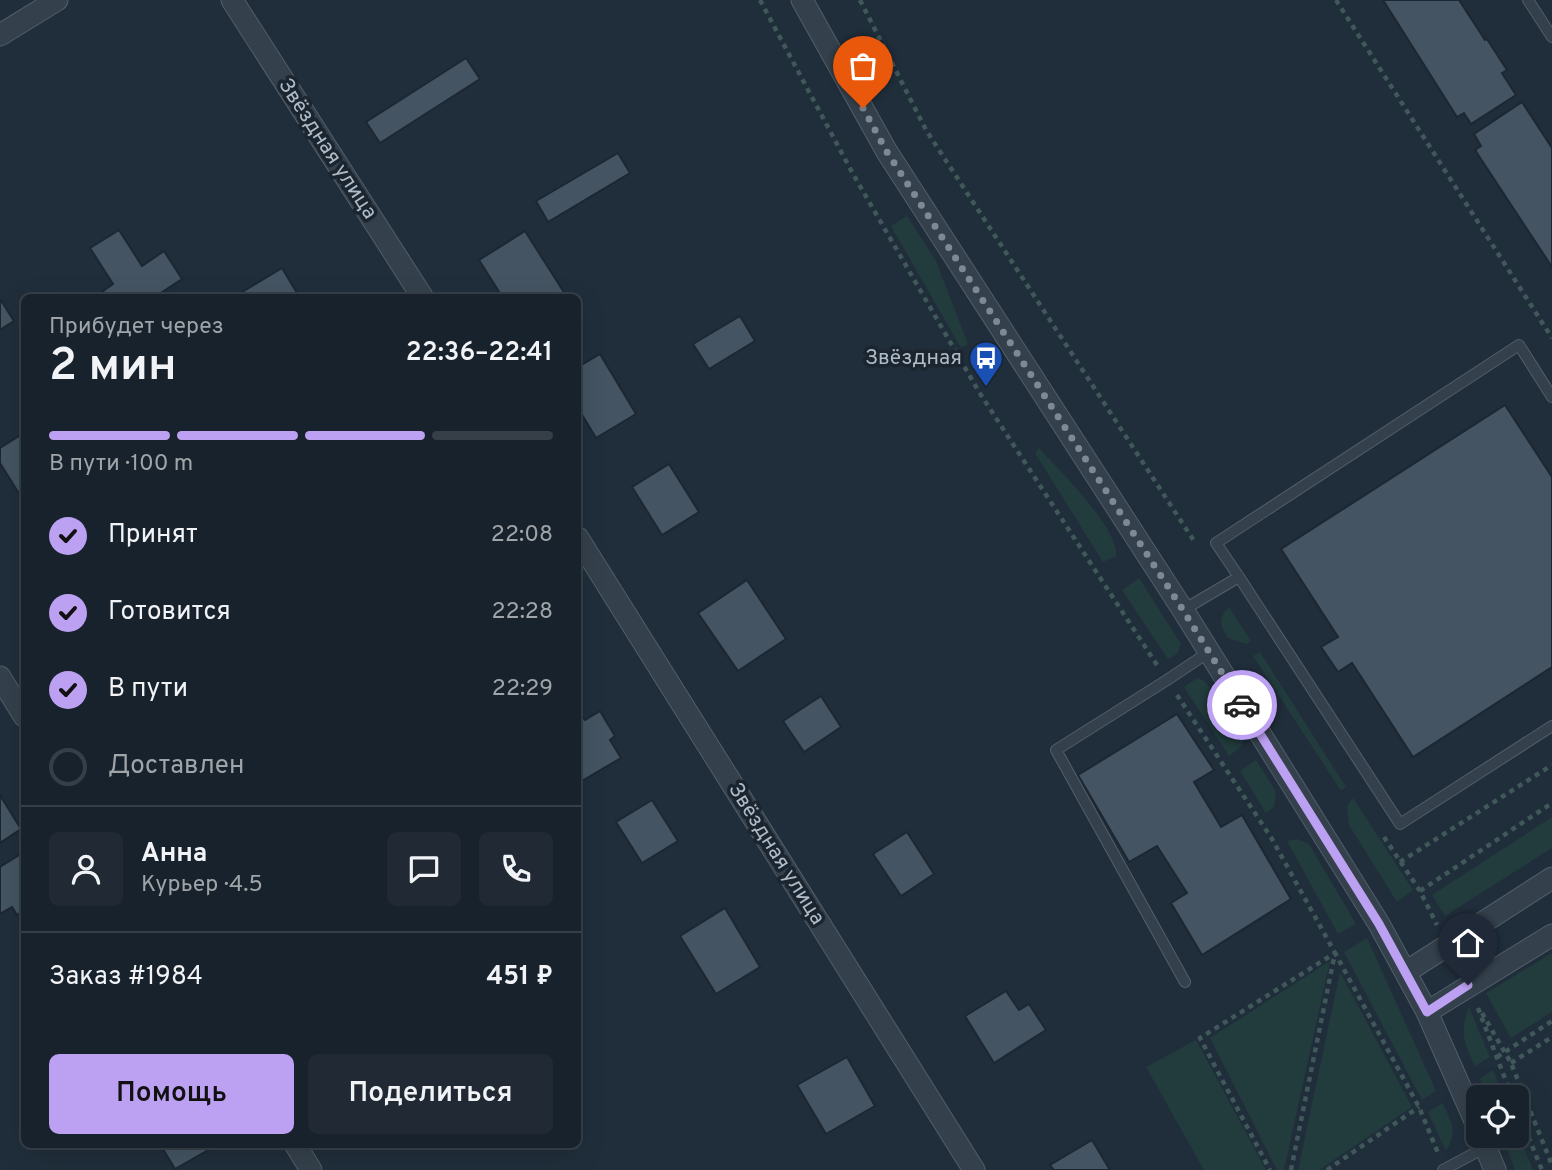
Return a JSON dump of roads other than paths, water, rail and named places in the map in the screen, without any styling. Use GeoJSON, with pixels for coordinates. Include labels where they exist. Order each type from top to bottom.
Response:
{"type":"FeatureCollection","features":[{"type":"Feature","properties":{"kind":"street"},"geometry":{"type":"LineString","coordinates":[[0,35],[57,0]]}},
{"type":"Feature","properties":{"kind":"street","name":"Звёздная улица"},"geometry":{"type":"LineString","coordinates":[[232,0],[420,294]]}},
{"type":"Feature","properties":{"kind":"street"},"geometry":{"type":"LineString","coordinates":[[802,0],[887,152],[1183,610],[1379,924],[1427,1012],[1466,1101]]}},
{"type":"Feature","properties":{"kind":"street","name":"Звёздная улица"},"geometry":{"type":"LineString","coordinates":[[581,543],[974,1170]]}},
{"type":"Feature","properties":{"kind":"street"},"geometry":{"type":"LineString","coordinates":[[0,677],[21,711]]}},
{"type":"Feature","properties":{"kind":"street"},"geometry":{"type":"LineString","coordinates":[[1406,972],[1552,877]]}},
{"type":"Feature","properties":{"kind":"street"},"geometry":{"type":"LineString","coordinates":[[1427,1012],[1552,935]]}},
{"type":"Feature","properties":{"kind":"street"},"geometry":{"type":"LineString","coordinates":[[297,1148],[311,1170]]}},
{"type":"Feature","properties":{"kind":"street"},"geometry":{"type":"LineString","coordinates":[[1486,1148],[1495,1170]]}},
{"type":"Feature","properties":{"kind":"lane"},"geometry":{"type":"LineString","coordinates":[[1528,0],[1552,37]]}},
{"type":"Feature","properties":{"kind":"lane"},"geometry":{"type":"LineString","coordinates":[[1552,397],[1519,345],[1216,543],[1400,824],[1552,726]]}},
{"type":"Feature","properties":{"kind":"lane"},"geometry":{"type":"LineString","coordinates":[[1183,610],[1239,577]]}},
{"type":"Feature","properties":{"kind":"lane"},"geometry":{"type":"LineString","coordinates":[[1185,982],[1056,750],[1209,652]]}},
{"type":"Feature","properties":{"kind":"lane"},"geometry":{"type":"LineString","coordinates":[[1444,1169],[1470,1148]]}},
{"type":"Feature","properties":{"kind":"place","name":"Звёздная"},"geometry":{"type":"Point","coordinates":[986,388]}}]}
